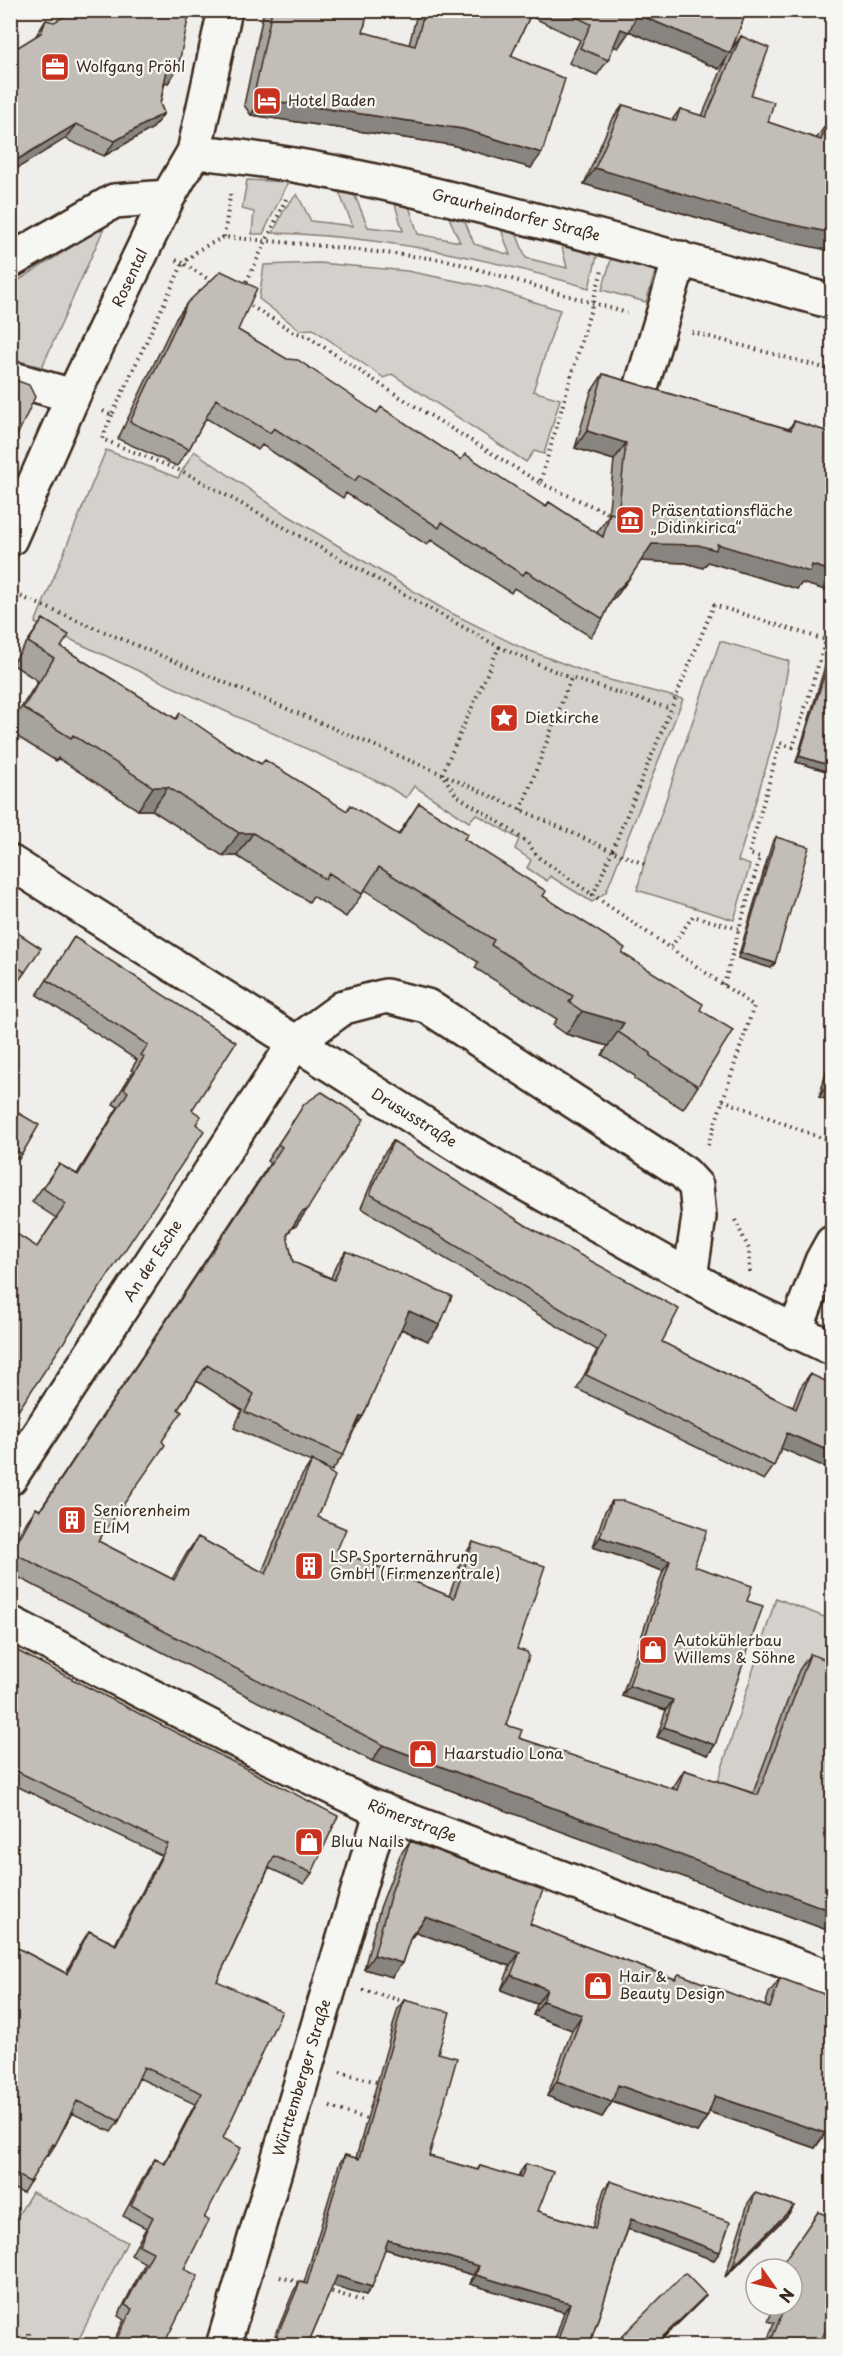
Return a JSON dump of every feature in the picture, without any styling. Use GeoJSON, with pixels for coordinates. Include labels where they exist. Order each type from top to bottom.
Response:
{"type":"FeatureCollection","features":[{"type":"Feature","properties":{"kind":"street","name":"Rosental"},"geometry":{"type":"LineString","coordinates":[[10,539],[73,396],[168,197],[194,152],[225,10]]}},
{"type":"Feature","properties":{"kind":"street","name":"Graurheindorfer Straße"},"geometry":{"type":"LineString","coordinates":[[194,152],[346,173],[680,258],[832,302]]}},
{"type":"Feature","properties":{"kind":"street"},"geometry":{"type":"LineString","coordinates":[[10,261],[114,201],[168,197]]}},
{"type":"Feature","properties":{"kind":"street"},"geometry":{"type":"LineString","coordinates":[[641,388],[680,258]]}},
{"type":"Feature","properties":{"kind":"street"},"geometry":{"type":"LineString","coordinates":[[10,378],[73,396]]}},
{"type":"Feature","properties":{"kind":"street","name":"Drususstraße"},"geometry":{"type":"LineString","coordinates":[[10,862],[459,1146],[736,1303],[832,1348]]}},
{"type":"Feature","properties":{"kind":"street"},"geometry":{"type":"LineString","coordinates":[[295,1043],[344,1007],[386,996],[427,1006],[684,1173],[696,1186],[699,1217],[690,1278]]}},
{"type":"Feature","properties":{"kind":"street","name":"An der Esche"},"geometry":{"type":"LineString","coordinates":[[10,1478],[295,1043]]}},
{"type":"Feature","properties":{"kind":"street"},"geometry":{"type":"LineString","coordinates":[[795,1332],[822,1261],[832,1243]]}},
{"type":"Feature","properties":{"kind":"street","name":"Römerstraße"},"geometry":{"type":"LineString","coordinates":[[10,1623],[271,1758],[382,1810],[832,1979]]}},
{"type":"Feature","properties":{"kind":"street","name":"Württemberger Straße"},"geometry":{"type":"LineString","coordinates":[[223,2346],[382,1810]]}},
{"type":"Feature","properties":{"kind":"path"},"geometry":{"type":"LineString","coordinates":[[224,237],[236,156]]}},
{"type":"Feature","properties":{"kind":"path"},"geometry":{"type":"LineString","coordinates":[[243,289],[279,208],[295,186],[296,166]]}},
{"type":"Feature","properties":{"kind":"path"},"geometry":{"type":"LineString","coordinates":[[671,709],[571,678],[499,647],[186,473],[102,439],[183,264],[200,249],[224,237],[447,260],[769,355],[832,370]]}},
{"type":"Feature","properties":{"kind":"path"},"geometry":{"type":"LineString","coordinates":[[145,245],[183,264],[220,287]]}},
{"type":"Feature","properties":{"kind":"path"},"geometry":{"type":"LineString","coordinates":[[239,298],[294,332],[307,336],[392,392],[540,483],[608,513]]}},
{"type":"Feature","properties":{"kind":"path"},"geometry":{"type":"LineString","coordinates":[[540,483],[593,303]]}},
{"type":"Feature","properties":{"kind":"path"},"geometry":{"type":"LineString","coordinates":[[73,396],[112,415]]}},
{"type":"Feature","properties":{"kind":"path"},"geometry":{"type":"LineString","coordinates":[[10,592],[441,774],[644,864]]}},
{"type":"Feature","properties":{"kind":"path"},"geometry":{"type":"LineString","coordinates":[[593,895],[714,605],[832,642]]}},
{"type":"Feature","properties":{"kind":"path"},"geometry":{"type":"LineString","coordinates":[[724,985],[760,857],[749,854],[780,743],[793,747],[826,640]]}},
{"type":"Feature","properties":{"kind":"path"},"geometry":{"type":"LineString","coordinates":[[441,774],[499,647]]}},
{"type":"Feature","properties":{"kind":"path"},"geometry":{"type":"LineString","coordinates":[[521,810],[571,678]]}},
{"type":"Feature","properties":{"kind":"path"},"geometry":{"type":"LineString","coordinates":[[441,774],[456,795],[527,842],[538,857],[754,1006],[705,1152]]}},
{"type":"Feature","properties":{"kind":"path"},"geometry":{"type":"LineString","coordinates":[[671,947],[693,916],[739,929]]}},
{"type":"Feature","properties":{"kind":"path"},"geometry":{"type":"LineString","coordinates":[[723,1100],[832,1143]]}},
{"type":"Feature","properties":{"kind":"path"},"geometry":{"type":"LineString","coordinates":[[734,1219],[749,1249],[752,1269],[736,1303]]}},
{"type":"Feature","properties":{"kind":"path"},"geometry":{"type":"LineString","coordinates":[[355,1988],[412,2004]]}},
{"type":"Feature","properties":{"kind":"path"},"geometry":{"type":"LineString","coordinates":[[331,2069],[377,2082]]}},
{"type":"Feature","properties":{"kind":"path"},"geometry":{"type":"LineString","coordinates":[[320,2104],[367,2119]]}},
{"type":"Feature","properties":{"kind":"path"},"geometry":{"type":"LineString","coordinates":[[246,2267],[312,2286]]}},
{"type":"Feature","properties":{"kind":"path"},"geometry":{"type":"LineString","coordinates":[[322,2289],[363,2301]]}},
{"type":"Feature","properties":{"kind":"path"},"geometry":{"type":"LineString","coordinates":[[29,2333],[29,2346]]}},
{"type":"Feature","properties":{"kind":"shaded area"},"geometry":{"type":"Polygon","coordinates":[[[247,180],[288,182],[263,234],[252,234],[254,212],[242,209],[247,180]]]}},
{"type":"Feature","properties":{"kind":"shaded area"},"geometry":{"type":"Polygon","coordinates":[[[339,192],[355,196],[368,227],[403,231],[394,201],[408,203],[418,234],[460,242],[446,211],[462,214],[474,244],[510,255],[499,223],[514,228],[526,258],[567,268],[560,239],[598,252],[589,288],[511,267],[433,250],[353,238],[273,233],[285,208],[297,194],[311,221],[353,226],[339,192]]]}},
{"type":"Feature","properties":{"kind":"shaded area"},"geometry":{"type":"Polygon","coordinates":[[[105,226],[42,367],[11,359],[11,285],[105,226]]]}},
{"type":"Feature","properties":{"kind":"shaded area"},"geometry":{"type":"Polygon","coordinates":[[[612,256],[656,269],[646,302],[602,290],[612,256]]]}},
{"type":"Feature","properties":{"kind":"shaded area"},"geometry":{"type":"Polygon","coordinates":[[[319,263],[407,271],[487,287],[560,310],[533,391],[560,399],[544,454],[534,451],[526,462],[392,374],[384,378],[313,329],[300,330],[259,299],[264,265],[319,263]]]}},
{"type":"Feature","properties":{"kind":"shaded area"},"geometry":{"type":"Polygon","coordinates":[[[106,450],[178,478],[194,451],[279,510],[445,610],[522,648],[602,678],[683,699],[606,892],[592,902],[550,876],[547,881],[527,868],[531,860],[515,849],[519,839],[476,814],[469,822],[414,786],[406,798],[387,786],[35,623],[106,450]]]}},
{"type":"Feature","properties":{"kind":"shaded area"},"geometry":{"type":"Polygon","coordinates":[[[720,641],[789,661],[777,730],[738,861],[750,865],[734,920],[637,890],[720,641]]]}},
{"type":"Feature","properties":{"kind":"shaded area"},"geometry":{"type":"Polygon","coordinates":[[[776,1598],[832,1620],[832,1683],[762,1816],[703,1828],[776,1598]]]}},
{"type":"Feature","properties":{"kind":"shaded area"},"geometry":{"type":"Polygon","coordinates":[[[32,2192],[127,2242],[76,2345],[11,2345],[11,2227],[32,2192]]]}},
{"type":"Feature","properties":{"kind":"building"},"geometry":{"type":"Polygon","coordinates":[[[77,10],[190,10],[178,68],[168,65],[160,104],[164,113],[115,141],[76,124],[10,164],[10,52],[41,33],[46,20],[54,22],[77,10]]]}},
{"type":"Feature","properties":{"kind":"building"},"geometry":{"type":"Polygon","coordinates":[[[272,10],[368,10],[363,32],[415,46],[425,10],[519,10],[530,16],[511,56],[565,79],[542,153],[463,129],[261,99],[255,90],[272,10]]]}},
{"type":"Feature","properties":{"kind":"building"},"geometry":{"type":"Polygon","coordinates":[[[562,10],[747,10],[730,53],[637,14],[629,32],[621,29],[608,60],[580,48],[591,24],[562,10]]]}},
{"type":"Feature","properties":{"kind":"building"},"geometry":{"type":"Polygon","coordinates":[[[741,36],[769,48],[751,95],[774,102],[768,122],[821,140],[827,123],[832,126],[832,233],[771,220],[595,168],[623,105],[676,121],[680,109],[706,117],[741,36]]]}},
{"type":"Feature","properties":{"kind":"building"},"geometry":{"type":"Polygon","coordinates":[[[221,271],[257,288],[238,330],[287,359],[298,360],[377,413],[381,407],[461,460],[465,454],[546,507],[549,502],[603,537],[610,513],[618,515],[626,443],[587,431],[603,374],[791,430],[794,421],[832,433],[832,571],[812,565],[810,572],[717,544],[716,550],[698,545],[652,544],[631,576],[614,594],[603,619],[526,571],[523,575],[442,522],[439,528],[359,475],[355,481],[274,428],[270,433],[216,399],[189,449],[130,422],[187,303],[221,271]]]}},
{"type":"Feature","properties":{"kind":"building"},"geometry":{"type":"Polygon","coordinates":[[[10,378],[29,385],[35,397],[10,451],[10,378]]]}},
{"type":"Feature","properties":{"kind":"building"},"geometry":{"type":"Polygon","coordinates":[[[43,619],[69,635],[61,647],[176,719],[180,713],[227,745],[261,764],[265,760],[347,811],[350,805],[399,835],[419,803],[468,834],[464,839],[546,891],[543,896],[625,948],[622,953],[703,1004],[700,1010],[733,1030],[698,1086],[650,1056],[651,1053],[618,1032],[624,1023],[582,1011],[569,1002],[573,996],[491,945],[494,940],[379,867],[362,894],[329,873],[325,879],[253,833],[239,833],[168,787],[153,787],[73,735],[71,738],[23,708],[54,658],[28,642],[43,619]]]}},
{"type":"Feature","properties":{"kind":"building"},"geometry":{"type":"Polygon","coordinates":[[[829,660],[832,661],[832,766],[799,756],[829,660]]]}},
{"type":"Feature","properties":{"kind":"building"},"geometry":{"type":"Polygon","coordinates":[[[776,837],[809,847],[775,963],[741,953],[776,837]]]}},
{"type":"Feature","properties":{"kind":"building"},"geometry":{"type":"Polygon","coordinates":[[[10,928],[41,948],[25,972],[17,967],[10,978],[10,928]]]}},
{"type":"Feature","properties":{"kind":"building"},"geometry":{"type":"Polygon","coordinates":[[[74,937],[236,1042],[192,1110],[201,1116],[196,1124],[204,1131],[10,1423],[10,1244],[17,1234],[37,1247],[66,1204],[43,1188],[59,1164],[78,1175],[128,1092],[124,1089],[144,1057],[141,1055],[148,1045],[47,980],[74,937]]]}},
{"type":"Feature","properties":{"kind":"building"},"geometry":{"type":"Polygon","coordinates":[[[322,1092],[364,1119],[307,1210],[302,1212],[287,1235],[293,1262],[334,1280],[346,1251],[452,1296],[440,1325],[409,1311],[363,1416],[360,1416],[343,1455],[245,1412],[254,1394],[207,1365],[178,1409],[182,1412],[162,1441],[165,1445],[98,1541],[174,1580],[198,1537],[266,1574],[312,1460],[335,1476],[318,1517],[346,1529],[337,1550],[454,1598],[473,1542],[545,1566],[517,1649],[527,1652],[529,1656],[506,1725],[522,1730],[519,1738],[677,1790],[684,1770],[758,1795],[810,1654],[832,1662],[832,1911],[383,1745],[12,1552],[36,1508],[40,1511],[282,1147],[278,1144],[304,1104],[322,1092]]]}},
{"type":"Feature","properties":{"kind":"building"},"geometry":{"type":"Polygon","coordinates":[[[10,1108],[39,1125],[22,1154],[10,1147],[10,1108]]]}},
{"type":"Feature","properties":{"kind":"building"},"geometry":{"type":"Polygon","coordinates":[[[393,1141],[527,1226],[679,1309],[662,1342],[796,1409],[810,1374],[832,1384],[832,1452],[787,1433],[774,1466],[586,1375],[606,1336],[370,1194],[393,1141]]]}},
{"type":"Feature","properties":{"kind":"building"},"geometry":{"type":"Polygon","coordinates":[[[612,1501],[624,1501],[707,1530],[694,1566],[752,1586],[747,1601],[763,1606],[715,1745],[664,1727],[673,1700],[629,1686],[670,1561],[600,1537],[612,1501]]]}},
{"type":"Feature","properties":{"kind":"building"},"geometry":{"type":"Polygon","coordinates":[[[10,1647],[338,1816],[312,1873],[274,1856],[217,1981],[282,2011],[223,2138],[241,2148],[204,2218],[209,2220],[184,2269],[198,2276],[163,2346],[113,2346],[132,2309],[125,2305],[153,2252],[139,2245],[153,2217],[131,2205],[155,2159],[165,2164],[202,2093],[144,2067],[119,2121],[77,2101],[55,2145],[53,2144],[30,2182],[10,2172],[10,1944],[67,1974],[89,1931],[116,1945],[168,1844],[10,1768],[10,1647]]]}},
{"type":"Feature","properties":{"kind":"building"},"geometry":{"type":"Polygon","coordinates":[[[410,1841],[543,1890],[530,1924],[579,1944],[675,1979],[679,1974],[770,2008],[780,1978],[832,1997],[832,2117],[825,2133],[715,2096],[707,2117],[618,2085],[612,2102],[557,2081],[582,2015],[543,2001],[547,1989],[511,1975],[520,1952],[426,1917],[411,1936],[402,1963],[374,1955],[391,1893],[410,1841]]]}},
{"type":"Feature","properties":{"kind":"building"},"geometry":{"type":"Polygon","coordinates":[[[404,2000],[450,2012],[438,2053],[457,2058],[429,2156],[478,2170],[480,2166],[521,2178],[526,2164],[553,2172],[538,2211],[595,2229],[610,2181],[730,2222],[720,2252],[631,2219],[589,2346],[556,2346],[570,2303],[476,2275],[479,2266],[388,2240],[372,2287],[337,2276],[307,2346],[273,2346],[300,2282],[307,2284],[345,2155],[359,2159],[404,2000]]]}},
{"type":"Feature","properties":{"kind":"building"},"geometry":{"type":"Polygon","coordinates":[[[755,2193],[794,2206],[733,2267],[755,2193]]]}},
{"type":"Feature","properties":{"kind":"building"},"geometry":{"type":"Polygon","coordinates":[[[818,2212],[832,2217],[832,2314],[819,2346],[769,2346],[781,2317],[804,2317],[804,2257],[787,2257],[818,2212]]]}},
{"type":"Feature","properties":{"kind":"building"},"geometry":{"type":"Polygon","coordinates":[[[685,2273],[706,2295],[653,2346],[631,2346],[622,2336],[685,2273]]]}},
{"type":"Feature","properties":{"kind":"tram line"},"geometry":{"type":"LineString","coordinates":[[10,16],[19,10]]}},
{"type":"Feature","properties":{"kind":"place","name":"Wolfgang Pröhl"},"geometry":{"type":"Point","coordinates":[55,67]}},
{"type":"Feature","properties":{"kind":"place","name":"Hotel Baden"},"geometry":{"type":"Point","coordinates":[267,101]}},
{"type":"Feature","properties":{"kind":"place","name":"Präsentationsfläche „Didinkirica“"},"geometry":{"type":"Point","coordinates":[630,520]}},
{"type":"Feature","properties":{"kind":"place","name":"Dietkirche"},"geometry":{"type":"Point","coordinates":[504,718]}},
{"type":"Feature","properties":{"kind":"place","name":"Seniorenheim ELIM"},"geometry":{"type":"Point","coordinates":[72,1520]}},
{"type":"Feature","properties":{"kind":"place","name":"LSP Sporternährung GmbH (Firmenzentrale)"},"geometry":{"type":"Point","coordinates":[309,1566]}},
{"type":"Feature","properties":{"kind":"place","name":"Autokühlerbau Willems & Söhne"},"geometry":{"type":"Point","coordinates":[653,1650]}},
{"type":"Feature","properties":{"kind":"place","name":"Haarstudio Lona"},"geometry":{"type":"Point","coordinates":[423,1754]}},
{"type":"Feature","properties":{"kind":"place","name":"Bluu Nails"},"geometry":{"type":"Point","coordinates":[309,1842]}},
{"type":"Feature","properties":{"kind":"place","name":"Hair & Beauty Design"},"geometry":{"type":"Point","coordinates":[598,1986]}}]}
